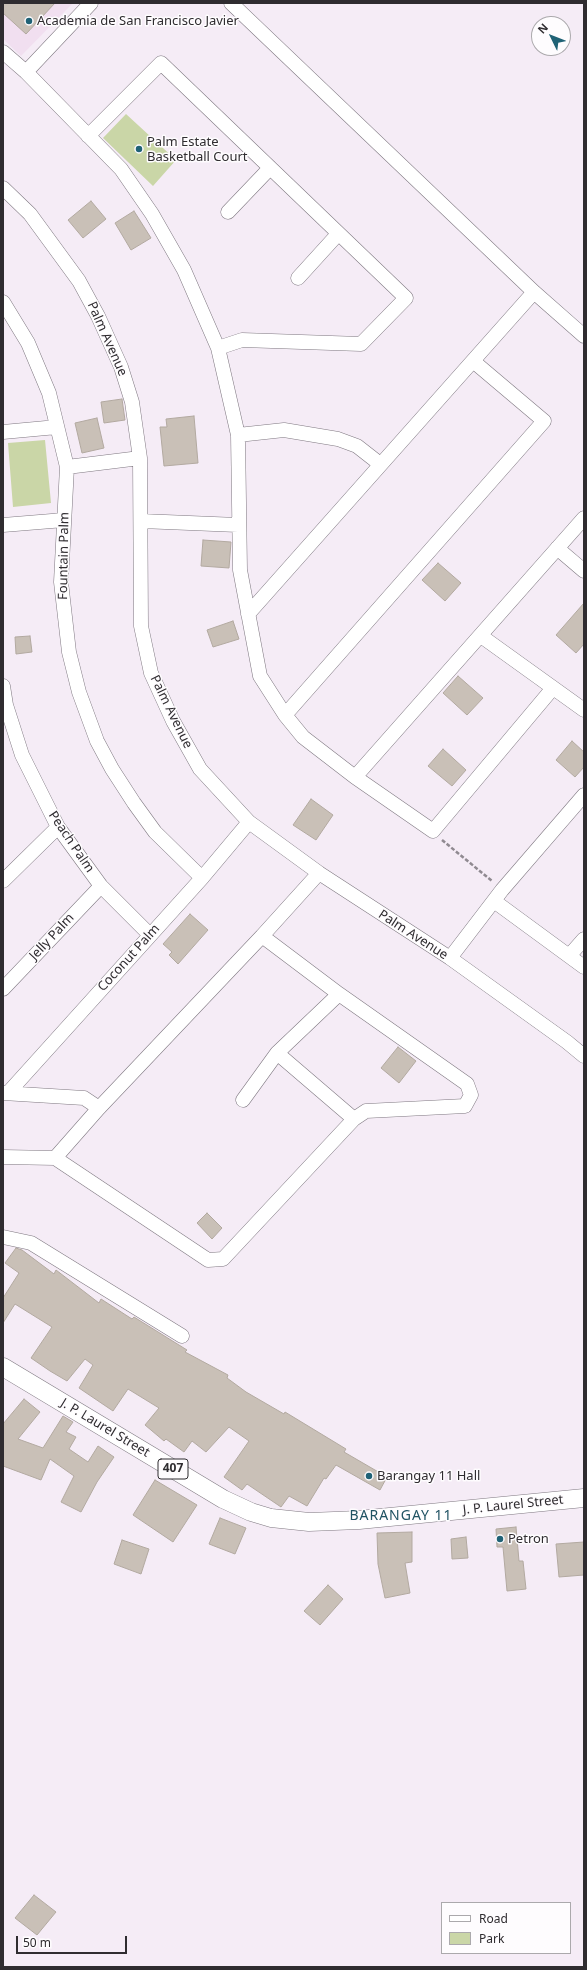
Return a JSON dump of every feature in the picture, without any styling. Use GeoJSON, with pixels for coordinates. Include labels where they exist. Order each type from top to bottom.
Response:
{"type":"FeatureCollection","features":[{"type":"Feature","properties":{"kind":"main road","name":"J. P. Laurel Street"},"geometry":{"type":"LineString","coordinates":[[3,1367],[222,1499],[251,1512],[271,1518],[309,1522],[359,1520],[584,1498]]}},
{"type":"Feature","properties":{"kind":"street"},"geometry":{"type":"LineString","coordinates":[[26,72],[91,3]]}},
{"type":"Feature","properties":{"kind":"street"},"geometry":{"type":"LineString","coordinates":[[231,3],[534,292],[584,336]]}},
{"type":"Feature","properties":{"kind":"street"},"geometry":{"type":"LineString","coordinates":[[3,52],[26,72],[121,169],[152,214],[184,270],[218,348],[238,435],[238,525],[240,570],[260,676],[285,715],[303,737],[433,831],[553,688]]}},
{"type":"Feature","properties":{"kind":"street"},"geometry":{"type":"LineString","coordinates":[[88,136],[161,63],[406,298],[361,344],[242,340],[218,348]]}},
{"type":"Feature","properties":{"kind":"street"},"geometry":{"type":"LineString","coordinates":[[228,212],[270,168]]}},
{"type":"Feature","properties":{"kind":"street","name":"Palm Avenue"},"geometry":{"type":"LineString","coordinates":[[3,188],[30,214],[79,281],[98,316],[121,367],[132,402],[140,458],[141,626],[151,673],[173,721],[200,769],[249,822],[319,873],[450,958],[567,1042],[584,1056]]}},
{"type":"Feature","properties":{"kind":"street"},"geometry":{"type":"LineString","coordinates":[[298,278],[338,234]]}},
{"type":"Feature","properties":{"kind":"street"},"geometry":{"type":"LineString","coordinates":[[248,614],[534,292]]}},
{"type":"Feature","properties":{"kind":"street","name":"Fountain Palm"},"geometry":{"type":"LineString","coordinates":[[3,302],[28,343],[50,393],[67,467],[61,582],[64,624],[79,692],[97,741],[112,769],[155,832],[202,878]]}},
{"type":"Feature","properties":{"kind":"street"},"geometry":{"type":"LineString","coordinates":[[285,715],[544,421],[473,360]]}},
{"type":"Feature","properties":{"kind":"street"},"geometry":{"type":"LineString","coordinates":[[3,432],[57,427]]}},
{"type":"Feature","properties":{"kind":"street"},"geometry":{"type":"LineString","coordinates":[[238,435],[284,430],[338,439],[357,446],[380,464]]}},
{"type":"Feature","properties":{"kind":"street"},"geometry":{"type":"LineString","coordinates":[[67,467],[140,458]]}},
{"type":"Feature","properties":{"kind":"street"},"geometry":{"type":"LineString","coordinates":[[355,776],[481,636],[584,518]]}},
{"type":"Feature","properties":{"kind":"street"},"geometry":{"type":"LineString","coordinates":[[3,525],[64,520]]}},
{"type":"Feature","properties":{"kind":"street"},"geometry":{"type":"LineString","coordinates":[[141,521],[238,525]]}},
{"type":"Feature","properties":{"kind":"street"},"geometry":{"type":"LineString","coordinates":[[557,548],[584,571]]}},
{"type":"Feature","properties":{"kind":"street"},"geometry":{"type":"LineString","coordinates":[[481,636],[584,710]]}},
{"type":"Feature","properties":{"kind":"street","name":"Peach Palm"},"geometry":{"type":"LineString","coordinates":[[3,686],[5,707],[22,755],[58,827],[101,886],[150,934]]}},
{"type":"Feature","properties":{"kind":"street"},"geometry":{"type":"LineString","coordinates":[[450,958],[498,896],[584,795]]}},
{"type":"Feature","properties":{"kind":"street","name":"Coconut Palm"},"geometry":{"type":"LineString","coordinates":[[5,1093],[202,878],[249,822]]}},
{"type":"Feature","properties":{"kind":"street"},"geometry":{"type":"LineString","coordinates":[[3,881],[58,827]]}},
{"type":"Feature","properties":{"kind":"street"},"geometry":{"type":"LineString","coordinates":[[55,1158],[99,1108],[262,936],[319,873]]}},
{"type":"Feature","properties":{"kind":"street","name":"Jelly Palm"},"geometry":{"type":"LineString","coordinates":[[3,989],[101,886]]}},
{"type":"Feature","properties":{"kind":"street"},"geometry":{"type":"LineString","coordinates":[[498,896],[584,967]]}},
{"type":"Feature","properties":{"kind":"street"},"geometry":{"type":"LineString","coordinates":[[3,1157],[55,1158],[208,1260],[216,1260],[222,1259],[354,1119],[366,1111],[465,1106],[471,1095],[467,1084],[339,994],[262,936]]}},
{"type":"Feature","properties":{"kind":"street"},"geometry":{"type":"LineString","coordinates":[[569,956],[584,939]]}},
{"type":"Feature","properties":{"kind":"street"},"geometry":{"type":"LineString","coordinates":[[243,1100],[277,1054],[339,994]]}},
{"type":"Feature","properties":{"kind":"street"},"geometry":{"type":"LineString","coordinates":[[277,1054],[354,1119]]}},
{"type":"Feature","properties":{"kind":"street"},"geometry":{"type":"LineString","coordinates":[[5,1093],[84,1098],[99,1108]]}},
{"type":"Feature","properties":{"kind":"street"},"geometry":{"type":"LineString","coordinates":[[3,1237],[31,1243],[182,1336]]}},
{"type":"Feature","properties":{"kind":"path"},"geometry":{"type":"LineString","coordinates":[[433,831],[498,896]]}},
{"type":"Feature","properties":{"kind":"shaded area","name":"Academia de San Francisco Javier"},"geometry":{"type":"Polygon","coordinates":[[[3,3],[73,3],[21,56],[3,39],[3,3]]]}},
{"type":"Feature","properties":{"kind":"green space","name":"Palm Estate Basketball Court"},"geometry":{"type":"Polygon","coordinates":[[[126,114],[176,160],[153,186],[103,138],[126,114]]]}},
{"type":"Feature","properties":{"kind":"green space"},"geometry":{"type":"Polygon","coordinates":[[[45,440],[51,503],[13,507],[8,443],[45,440]]]}},
{"type":"Feature","properties":{"kind":"building"},"geometry":{"type":"Polygon","coordinates":[[[3,3],[55,3],[26,34],[3,13],[3,3]]]}},
{"type":"Feature","properties":{"kind":"building"},"geometry":{"type":"Polygon","coordinates":[[[91,201],[106,219],[83,238],[68,220],[91,201]]]}},
{"type":"Feature","properties":{"kind":"building"},"geometry":{"type":"Polygon","coordinates":[[[134,211],[151,238],[131,250],[115,223],[134,211]]]}},
{"type":"Feature","properties":{"kind":"building"},"geometry":{"type":"Polygon","coordinates":[[[122,399],[125,420],[104,423],[101,402],[122,399]]]}},
{"type":"Feature","properties":{"kind":"building"},"geometry":{"type":"Polygon","coordinates":[[[194,416],[198,463],[164,466],[160,427],[167,427],[166,419],[194,416]]]}},
{"type":"Feature","properties":{"kind":"building"},"geometry":{"type":"Polygon","coordinates":[[[97,418],[104,448],[82,453],[75,423],[97,418]]]}},
{"type":"Feature","properties":{"kind":"building"},"geometry":{"type":"Polygon","coordinates":[[[203,540],[231,542],[229,568],[201,566],[203,540]]]}},
{"type":"Feature","properties":{"kind":"building"},"geometry":{"type":"Polygon","coordinates":[[[438,563],[461,583],[445,601],[422,580],[438,563]]]}},
{"type":"Feature","properties":{"kind":"building"},"geometry":{"type":"Polygon","coordinates":[[[584,603],[584,644],[576,653],[556,635],[584,603]]]}},
{"type":"Feature","properties":{"kind":"building"},"geometry":{"type":"Polygon","coordinates":[[[233,621],[239,639],[213,647],[207,630],[233,621]]]}},
{"type":"Feature","properties":{"kind":"building"},"geometry":{"type":"Polygon","coordinates":[[[30,636],[32,652],[16,654],[15,637],[30,636]]]}},
{"type":"Feature","properties":{"kind":"building"},"geometry":{"type":"Polygon","coordinates":[[[458,676],[483,698],[467,715],[443,693],[458,676]]]}},
{"type":"Feature","properties":{"kind":"building"},"geometry":{"type":"Polygon","coordinates":[[[572,741],[584,752],[584,767],[575,777],[556,760],[572,741]]]}},
{"type":"Feature","properties":{"kind":"building"},"geometry":{"type":"Polygon","coordinates":[[[443,749],[466,770],[452,786],[428,766],[443,749]]]}},
{"type":"Feature","properties":{"kind":"building"},"geometry":{"type":"Polygon","coordinates":[[[311,799],[333,815],[316,840],[293,825],[311,799]]]}},
{"type":"Feature","properties":{"kind":"building"},"geometry":{"type":"Polygon","coordinates":[[[190,914],[208,930],[178,964],[169,955],[172,952],[163,944],[190,914]]]}},
{"type":"Feature","properties":{"kind":"building"},"geometry":{"type":"Polygon","coordinates":[[[398,1047],[416,1061],[399,1083],[381,1068],[398,1047]]]}},
{"type":"Feature","properties":{"kind":"building"},"geometry":{"type":"Polygon","coordinates":[[[207,1213],[222,1228],[212,1239],[197,1223],[207,1213]]]}},
{"type":"Feature","properties":{"kind":"building"},"geometry":{"type":"Polygon","coordinates":[[[16,1248],[22,1250],[54,1274],[56,1270],[99,1303],[101,1299],[132,1319],[134,1317],[187,1350],[185,1352],[228,1375],[227,1378],[246,1392],[284,1414],[285,1412],[346,1449],[344,1452],[387,1477],[380,1490],[336,1465],[326,1479],[324,1478],[307,1506],[289,1496],[281,1507],[247,1484],[242,1490],[224,1477],[249,1441],[229,1427],[206,1452],[192,1441],[184,1452],[166,1439],[164,1441],[145,1425],[159,1408],[128,1389],[113,1411],[79,1388],[93,1365],[85,1359],[67,1381],[50,1371],[31,1358],[52,1327],[15,1304],[3,1323],[3,1298],[19,1273],[5,1263],[16,1248]]]}},
{"type":"Feature","properties":{"kind":"building"},"geometry":{"type":"Polygon","coordinates":[[[24,1399],[40,1412],[18,1439],[43,1448],[63,1416],[73,1422],[66,1432],[76,1437],[69,1449],[88,1462],[98,1446],[114,1457],[97,1482],[81,1512],[61,1502],[74,1476],[50,1459],[41,1480],[3,1466],[3,1424],[24,1399]]]}},
{"type":"Feature","properties":{"kind":"building"},"geometry":{"type":"Polygon","coordinates":[[[155,1480],[197,1505],[173,1542],[133,1515],[155,1480]]]}},
{"type":"Feature","properties":{"kind":"building"},"geometry":{"type":"Polygon","coordinates":[[[220,1518],[246,1528],[235,1554],[209,1544],[220,1518]]]}},
{"type":"Feature","properties":{"kind":"building"},"geometry":{"type":"Polygon","coordinates":[[[516,1527],[519,1561],[523,1561],[526,1589],[507,1591],[503,1547],[497,1547],[496,1529],[516,1527]]]}},
{"type":"Feature","properties":{"kind":"building"},"geometry":{"type":"Polygon","coordinates":[[[412,1532],[412,1562],[405,1563],[410,1593],[385,1598],[378,1564],[377,1533],[412,1532]]]}},
{"type":"Feature","properties":{"kind":"building"},"geometry":{"type":"Polygon","coordinates":[[[466,1537],[468,1558],[452,1559],[451,1539],[466,1537]]]}},
{"type":"Feature","properties":{"kind":"building"},"geometry":{"type":"Polygon","coordinates":[[[122,1540],[149,1549],[141,1574],[114,1564],[122,1540]]]}},
{"type":"Feature","properties":{"kind":"building"},"geometry":{"type":"Polygon","coordinates":[[[584,1542],[584,1575],[559,1577],[556,1544],[584,1542]]]}},
{"type":"Feature","properties":{"kind":"building"},"geometry":{"type":"Polygon","coordinates":[[[328,1585],[343,1599],[320,1625],[304,1611],[328,1585]]]}},
{"type":"Feature","properties":{"kind":"building"},"geometry":{"type":"Polygon","coordinates":[[[34,1895],[56,1912],[37,1935],[15,1918],[34,1895]]]}},
{"type":"Feature","properties":{"kind":"place","name":"Academia de San Francisco Javier"},"geometry":{"type":"Point","coordinates":[29,21]}},
{"type":"Feature","properties":{"kind":"place","name":"Palm Estate Basketball Court"},"geometry":{"type":"Point","coordinates":[139,149]}},
{"type":"Feature","properties":{"kind":"place","name":"Barangay 11 Hall"},"geometry":{"type":"Point","coordinates":[369,1476]}},
{"type":"Feature","properties":{"kind":"place","name":"Petron"},"geometry":{"type":"Point","coordinates":[500,1539]}},
{"type":"Feature","properties":{"kind":"district","name":"BARANGAY 11"},"geometry":{"type":"Point","coordinates":[401,1516]}}]}
